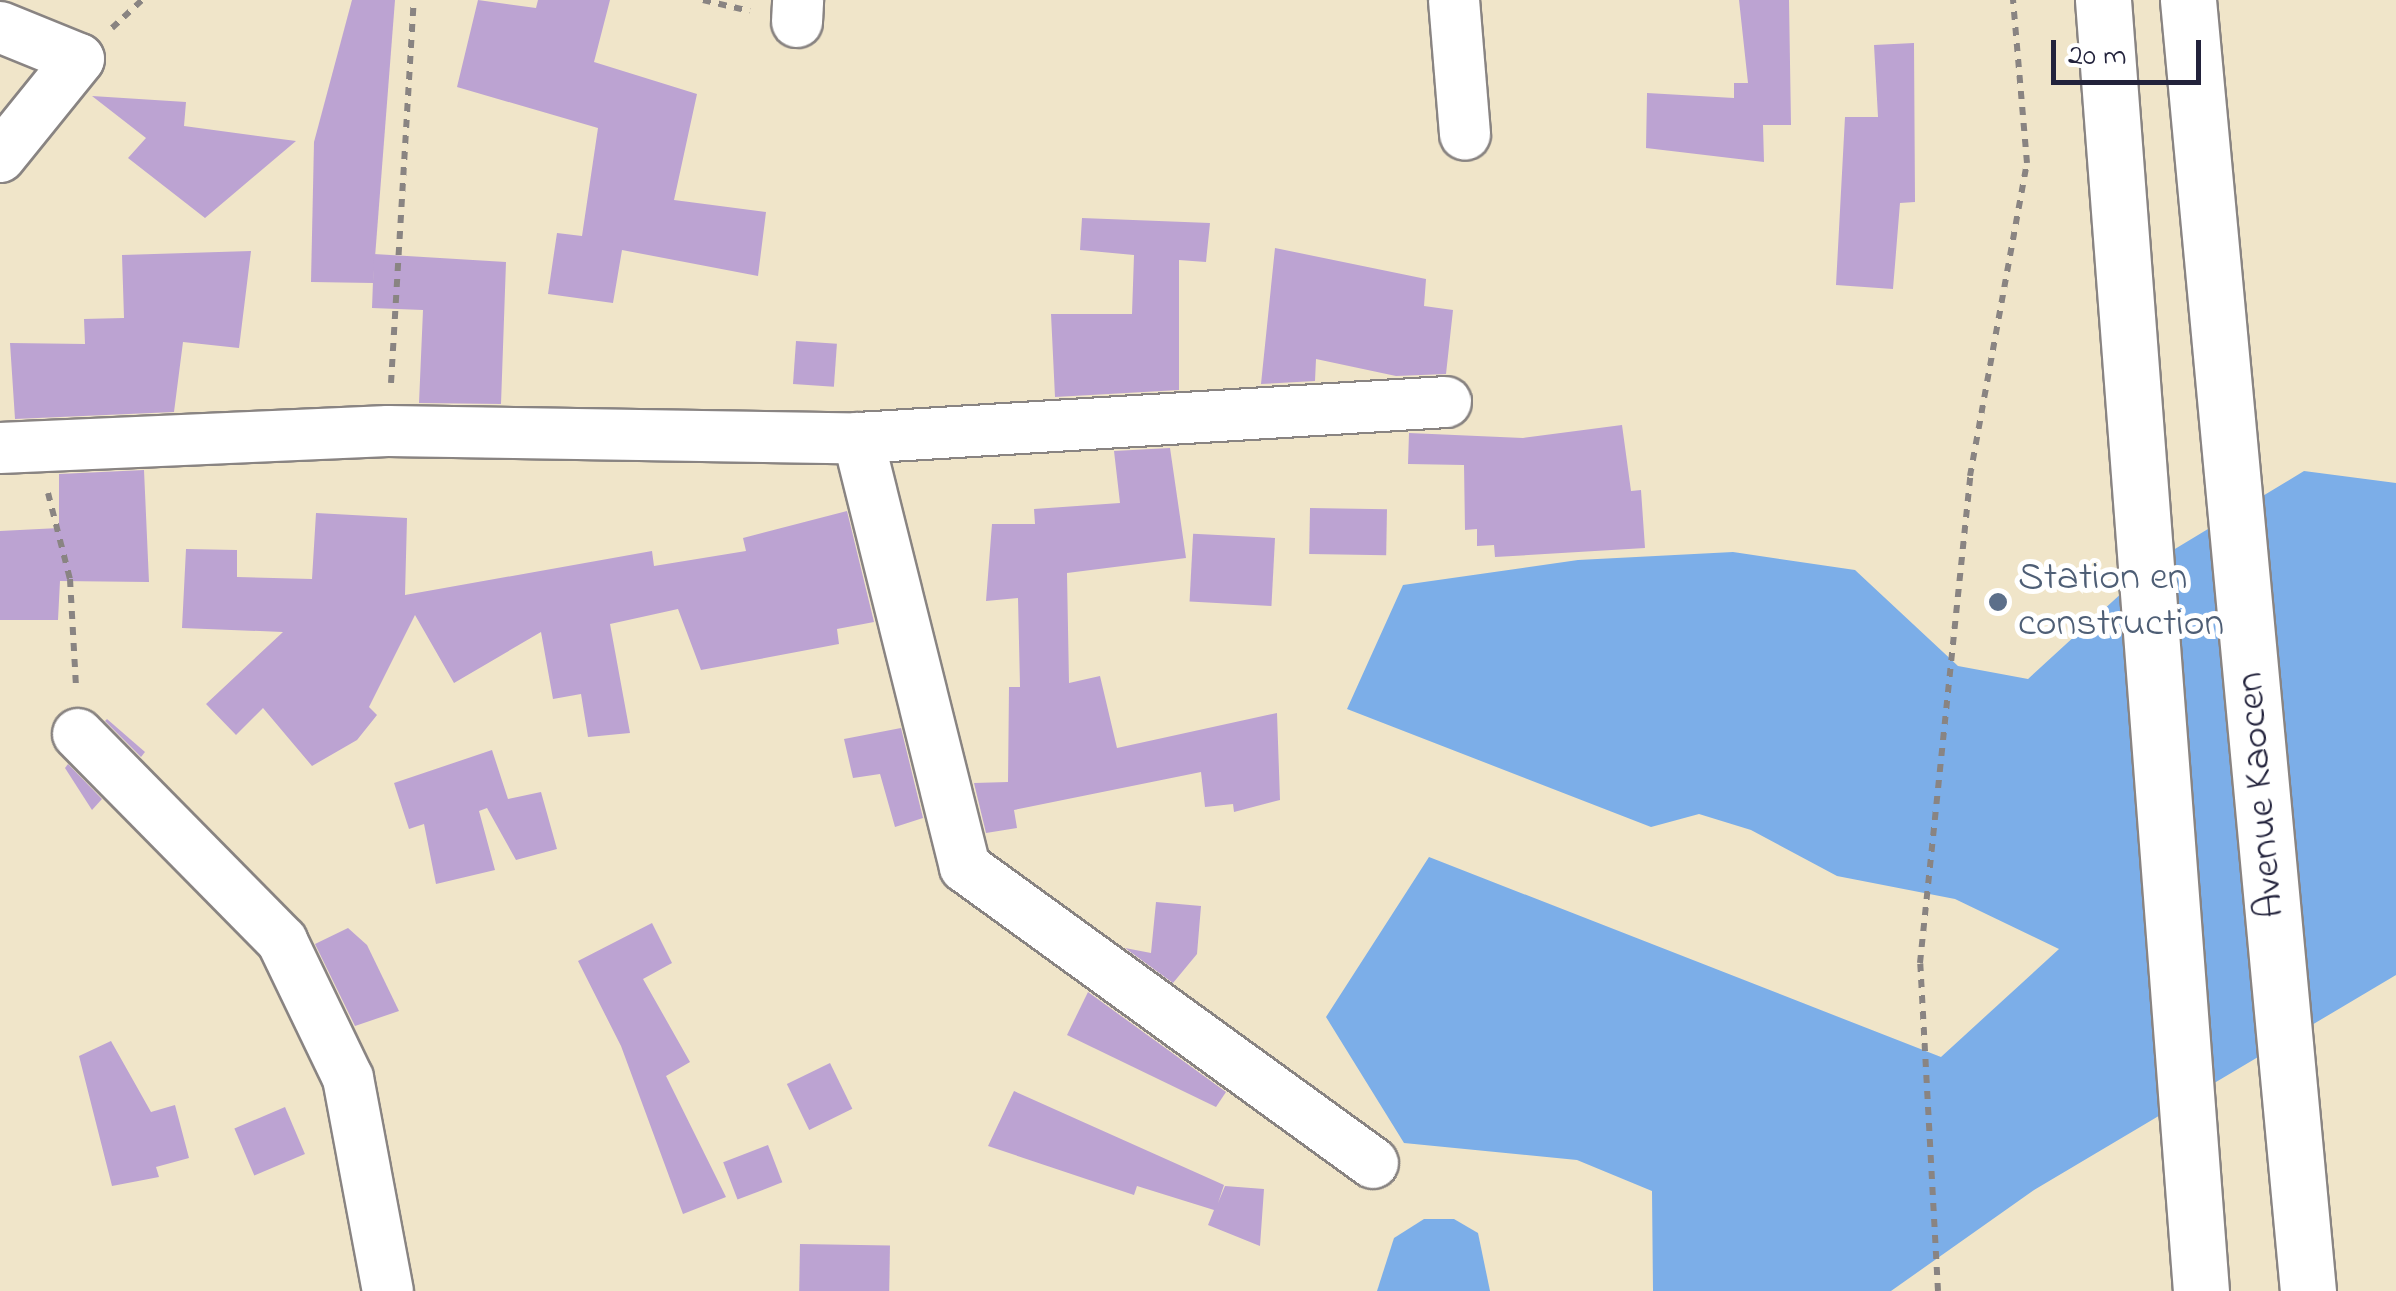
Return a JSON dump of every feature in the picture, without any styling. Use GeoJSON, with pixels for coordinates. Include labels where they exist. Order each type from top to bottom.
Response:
{"type":"FeatureCollection","features":[{"type":"Feature","properties":{"kind":"highway"},"geometry":{"type":"LineString","coordinates":[[2103,0],[2202,1291]]}},
{"type":"Feature","properties":{"kind":"highway","name":"Avenue Kaocen"},"geometry":{"type":"LineString","coordinates":[[2188,0],[2308,1291]]}},
{"type":"Feature","properties":{"kind":"street"},"geometry":{"type":"LineString","coordinates":[[1454,0],[1465,135]]}},
{"type":"Feature","properties":{"kind":"street"},"geometry":{"type":"LineString","coordinates":[[0,27],[79,59],[0,157]]}},
{"type":"Feature","properties":{"kind":"street"},"geometry":{"type":"LineString","coordinates":[[20,448],[388,430],[858,438],[1446,402]]}},
{"type":"Feature","properties":{"kind":"street"},"geometry":{"type":"LineString","coordinates":[[858,438],[965,867],[1373,1163]]}},
{"type":"Feature","properties":{"kind":"street"},"geometry":{"type":"LineString","coordinates":[[78,734],[260,913],[290,955],[348,1078],[388,1291]]}},
{"type":"Feature","properties":{"kind":"path"},"geometry":{"type":"LineString","coordinates":[[388,430],[414,0]]}},
{"type":"Feature","properties":{"kind":"path"},"geometry":{"type":"LineString","coordinates":[[1938,1291],[1920,963],[1968,495],[2027,162],[2013,0]]}},
{"type":"Feature","properties":{"kind":"path"},"geometry":{"type":"LineString","coordinates":[[20,448],[70,578],[78,734]]}},
{"type":"Feature","properties":{"kind":"water"},"geometry":{"type":"Polygon","coordinates":[[[2304,471],[2396,483],[2396,975],[2034,1190],[1891,1291],[1653,1291],[1652,1191],[1577,1160],[1404,1143],[1326,1017],[1429,857],[1941,1057],[2059,949],[1955,899],[1837,876],[1751,830],[1699,814],[1651,827],[1347,709],[1403,585],[1578,560],[1733,552],[1855,570],[1958,666],[2028,679],[2160,558],[2304,471]]]}},
{"type":"Feature","properties":{"kind":"water"},"geometry":{"type":"Polygon","coordinates":[[[1424,1219],[1454,1219],[1478,1233],[1490,1291],[1377,1291],[1394,1238],[1424,1219]]]}},
{"type":"Feature","properties":{"kind":"building"},"geometry":{"type":"Polygon","coordinates":[[[352,0],[395,0],[373,283],[311,282],[314,142],[352,0]]]}},
{"type":"Feature","properties":{"kind":"building"},"geometry":{"type":"Polygon","coordinates":[[[478,0],[536,8],[538,0],[610,0],[594,62],[697,94],[674,200],[766,212],[758,276],[622,250],[613,303],[548,294],[557,233],[582,236],[598,128],[457,87],[478,0]]]}},
{"type":"Feature","properties":{"kind":"building"},"geometry":{"type":"Polygon","coordinates":[[[1739,0],[1789,0],[1791,125],[1763,125],[1764,162],[1646,148],[1647,93],[1734,98],[1734,83],[1748,83],[1739,0]]]}},
{"type":"Feature","properties":{"kind":"building"},"geometry":{"type":"Polygon","coordinates":[[[1914,43],[1915,202],[1900,203],[1893,289],[1836,285],[1845,117],[1878,117],[1874,45],[1914,43]]]}},
{"type":"Feature","properties":{"kind":"building"},"geometry":{"type":"Polygon","coordinates":[[[92,96],[186,102],[184,126],[296,141],[205,218],[128,158],[146,138],[92,96]]]}},
{"type":"Feature","properties":{"kind":"building"},"geometry":{"type":"Polygon","coordinates":[[[1082,218],[1210,223],[1206,262],[1179,260],[1179,390],[1055,397],[1051,314],[1132,314],[1134,255],[1080,250],[1082,218]]]}},
{"type":"Feature","properties":{"kind":"building"},"geometry":{"type":"Polygon","coordinates":[[[1275,248],[1426,279],[1424,306],[1453,310],[1446,374],[1396,376],[1316,359],[1315,381],[1261,384],[1275,248]]]}},
{"type":"Feature","properties":{"kind":"building"},"geometry":{"type":"Polygon","coordinates":[[[251,251],[239,348],[183,342],[174,412],[15,419],[10,343],[85,344],[84,319],[124,318],[122,255],[251,251]]]}},
{"type":"Feature","properties":{"kind":"building"},"geometry":{"type":"Polygon","coordinates":[[[374,254],[506,262],[501,404],[419,403],[423,310],[372,308],[374,254]]]}},
{"type":"Feature","properties":{"kind":"building"},"geometry":{"type":"Polygon","coordinates":[[[796,341],[837,344],[834,387],[793,384],[796,341]]]}},
{"type":"Feature","properties":{"kind":"building"},"geometry":{"type":"Polygon","coordinates":[[[1622,425],[1631,491],[1641,490],[1645,548],[1495,557],[1494,545],[1477,546],[1477,529],[1465,530],[1464,465],[1408,464],[1409,433],[1523,438],[1622,425]]]}},
{"type":"Feature","properties":{"kind":"building"},"geometry":{"type":"Polygon","coordinates":[[[1170,448],[1186,558],[1067,573],[1069,683],[1100,676],[1117,748],[1277,713],[1280,800],[1234,812],[1233,804],[1205,807],[1201,772],[1014,810],[1017,828],[986,833],[974,783],[1008,782],[1009,687],[1020,687],[1018,598],[986,601],[992,524],[1035,524],[1034,509],[1120,503],[1114,451],[1170,448]]]}},
{"type":"Feature","properties":{"kind":"building"},"geometry":{"type":"Polygon","coordinates":[[[144,470],[149,582],[60,581],[58,620],[0,620],[0,531],[59,528],[59,474],[144,470]]]}},
{"type":"Feature","properties":{"kind":"building"},"geometry":{"type":"Polygon","coordinates":[[[1310,508],[1387,509],[1386,555],[1309,554],[1310,508]]]}},
{"type":"Feature","properties":{"kind":"building"},"geometry":{"type":"Polygon","coordinates":[[[847,511],[874,622],[837,629],[839,644],[701,670],[678,609],[610,624],[630,733],[588,737],[581,694],[553,699],[541,632],[454,683],[415,615],[369,707],[377,715],[357,740],[312,766],[263,708],[236,735],[206,704],[283,632],[182,628],[186,549],[237,550],[237,577],[312,579],[316,513],[407,518],[405,595],[652,551],[654,566],[746,551],[743,538],[847,511]]]}},
{"type":"Feature","properties":{"kind":"building"},"geometry":{"type":"Polygon","coordinates":[[[1193,534],[1275,538],[1271,606],[1190,602],[1193,534]]]}},
{"type":"Feature","properties":{"kind":"building"},"geometry":{"type":"Polygon","coordinates":[[[105,721],[145,752],[141,757],[105,721]]]}},
{"type":"Feature","properties":{"kind":"building"},"geometry":{"type":"Polygon","coordinates":[[[901,728],[923,818],[895,827],[880,774],[853,778],[844,739],[901,728]]]}},
{"type":"Feature","properties":{"kind":"building"},"geometry":{"type":"Polygon","coordinates":[[[492,750],[508,799],[541,792],[557,849],[516,860],[487,808],[479,811],[495,870],[436,884],[424,824],[409,829],[394,783],[492,750]]]}},
{"type":"Feature","properties":{"kind":"building"},"geometry":{"type":"Polygon","coordinates":[[[68,764],[102,799],[92,810],[65,768],[68,764]]]}},
{"type":"Feature","properties":{"kind":"building"},"geometry":{"type":"Polygon","coordinates":[[[1156,902],[1201,906],[1197,954],[1173,983],[1125,948],[1151,953],[1156,902]]]}},
{"type":"Feature","properties":{"kind":"building"},"geometry":{"type":"Polygon","coordinates":[[[652,923],[672,963],[643,979],[690,1062],[666,1076],[726,1197],[683,1214],[621,1046],[578,961],[652,923]]]}},
{"type":"Feature","properties":{"kind":"building"},"geometry":{"type":"Polygon","coordinates":[[[348,928],[367,945],[399,1011],[355,1026],[315,944],[348,928]]]}},
{"type":"Feature","properties":{"kind":"building"},"geometry":{"type":"Polygon","coordinates":[[[1088,992],[1226,1092],[1216,1107],[1067,1035],[1088,992]]]}},
{"type":"Feature","properties":{"kind":"building"},"geometry":{"type":"Polygon","coordinates":[[[111,1041],[151,1112],[175,1105],[189,1158],[156,1167],[159,1177],[112,1186],[79,1056],[111,1041]]]}},
{"type":"Feature","properties":{"kind":"building"},"geometry":{"type":"Polygon","coordinates":[[[830,1063],[852,1109],[809,1130],[787,1084],[830,1063]]]}},
{"type":"Feature","properties":{"kind":"building"},"geometry":{"type":"Polygon","coordinates":[[[1014,1091],[1224,1185],[1218,1203],[1225,1186],[1264,1189],[1260,1246],[1208,1225],[1214,1210],[1137,1186],[1134,1195],[988,1146],[1014,1091]]]}},
{"type":"Feature","properties":{"kind":"building"},"geometry":{"type":"Polygon","coordinates":[[[285,1107],[305,1154],[254,1175],[234,1128],[285,1107]]]}},
{"type":"Feature","properties":{"kind":"building"},"geometry":{"type":"Polygon","coordinates":[[[768,1145],[782,1182],[738,1200],[723,1162],[768,1145]]]}},
{"type":"Feature","properties":{"kind":"building"},"geometry":{"type":"Polygon","coordinates":[[[800,1244],[890,1246],[889,1291],[799,1291],[800,1244]]]}},
{"type":"Feature","properties":{"kind":"place","name":"Station en construction"},"geometry":{"type":"Point","coordinates":[1998,602]}}]}
